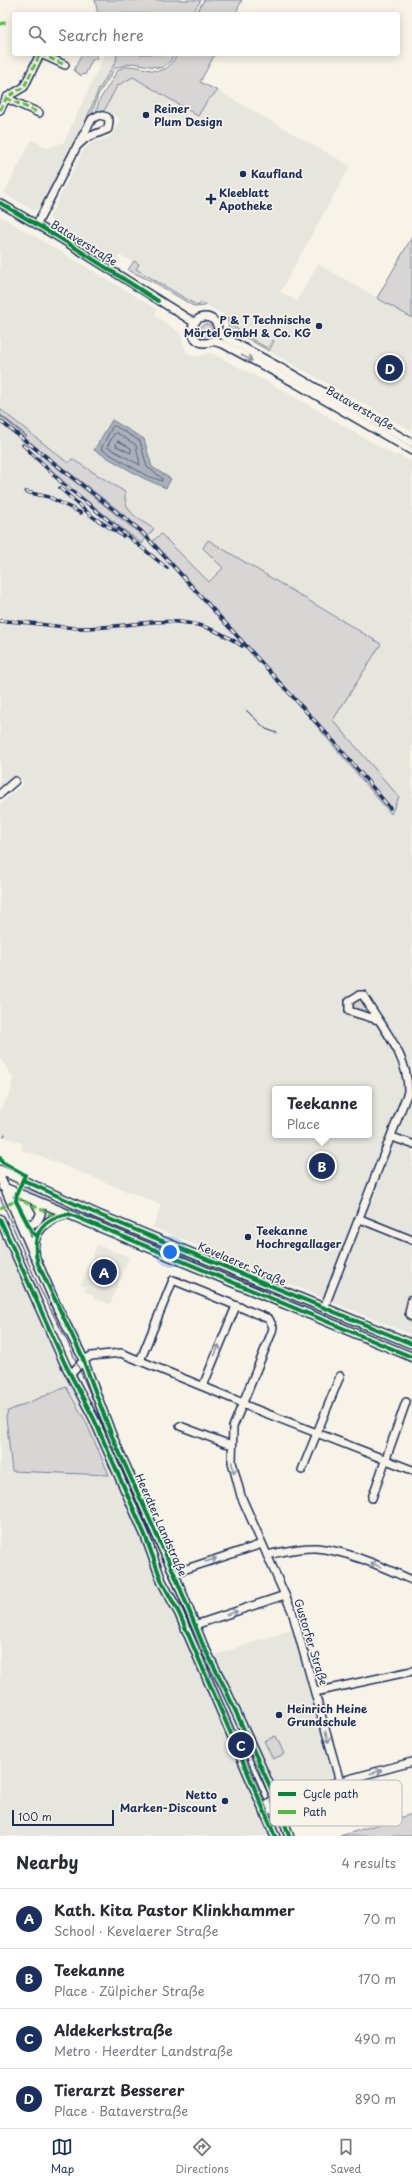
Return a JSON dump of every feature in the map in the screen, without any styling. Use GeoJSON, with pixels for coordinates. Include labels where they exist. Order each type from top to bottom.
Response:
{"type":"FeatureCollection","features":[{"type":"Feature","properties":{"kind":"main road","name":"Kevelaerer Straße"},"geometry":{"type":"LineString","coordinates":[[0,1170],[97,1214],[412,1344]]}},
{"type":"Feature","properties":{"kind":"main road","name":"Heerdter Landstraße"},"geometry":{"type":"LineString","coordinates":[[0,1177],[2,1187],[83,1361],[112,1436],[174,1573],[194,1625],[270,1788]]}},
{"type":"Feature","properties":{"kind":"main road","name":"Kevelaerer Straße"},"geometry":{"type":"LineString","coordinates":[[2,1187],[412,1357]]}},
{"type":"Feature","properties":{"kind":"main road"},"geometry":{"type":"LineString","coordinates":[[16,1216],[27,1224],[31,1224],[38,1220],[40,1208],[34,1200]]}},
{"type":"Feature","properties":{"kind":"main road"},"geometry":{"type":"LineString","coordinates":[[38,1264],[34,1243],[40,1229],[50,1220],[68,1214]]}},
{"type":"Feature","properties":{"kind":"main road","name":"Heerdter Landstraße"},"geometry":{"type":"LineString","coordinates":[[0,1219],[35,1300],[70,1374],[94,1418],[145,1535],[162,1582],[179,1613],[270,1825]]}},
{"type":"Feature","properties":{"kind":"main road"},"geometry":{"type":"LineString","coordinates":[[266,1816],[268,1810],[270,1809]]}},
{"type":"Feature","properties":{"kind":"main road","name":"Heerdter Landstraße"},"geometry":{"type":"LineString","coordinates":[[270,1826],[275,1836]]}},
{"type":"Feature","properties":{"kind":"main road","name":"Heerdter Landstraße"},"geometry":{"type":"LineString","coordinates":[[285,1826],[289,1836]]}},
{"type":"Feature","properties":{"kind":"street"},"geometry":{"type":"LineString","coordinates":[[0,110],[6,98],[22,89],[39,56]]}},
{"type":"Feature","properties":{"kind":"street"},"geometry":{"type":"LineString","coordinates":[[45,56],[65,65]]}},
{"type":"Feature","properties":{"kind":"street"},"geometry":{"type":"LineString","coordinates":[[6,98],[39,113]]}},
{"type":"Feature","properties":{"kind":"street"},"geometry":{"type":"LineString","coordinates":[[37,224],[77,146],[92,119],[99,115],[107,117],[109,121],[108,129],[86,138],[77,146]]}},
{"type":"Feature","properties":{"kind":"street","name":"Bataverstraße"},"geometry":{"type":"LineString","coordinates":[[0,203],[37,224],[195,323]]}},
{"type":"Feature","properties":{"kind":"street","name":"Bataverstraße"},"geometry":{"type":"LineString","coordinates":[[412,443],[294,375],[226,338],[218,331],[216,322],[212,319],[202,318],[195,323],[193,328],[196,338],[203,343],[212,341],[223,344],[296,383],[412,451]]}},
{"type":"Feature","properties":{"kind":"street"},"geometry":{"type":"LineString","coordinates":[[212,341],[218,331]]}},
{"type":"Feature","properties":{"kind":"street"},"geometry":{"type":"LineString","coordinates":[[0,794],[15,781]]}},
{"type":"Feature","properties":{"kind":"street"},"geometry":{"type":"LineString","coordinates":[[324,1308],[392,1137],[408,1092],[407,1070],[402,1058],[378,1020]]}},
{"type":"Feature","properties":{"kind":"street"},"geometry":{"type":"LineString","coordinates":[[392,1137],[412,1144]]}},
{"type":"Feature","properties":{"kind":"street"},"geometry":{"type":"LineString","coordinates":[[360,1219],[412,1240]]}},
{"type":"Feature","properties":{"kind":"street"},"geometry":{"type":"LineString","coordinates":[[140,1361],[173,1280],[236,1306],[203,1386]]}},
{"type":"Feature","properties":{"kind":"street"},"geometry":{"type":"LineString","coordinates":[[412,1299],[409,1313],[412,1317]]}},
{"type":"Feature","properties":{"kind":"street","name":"Gustorfer Straße"},"geometry":{"type":"LineString","coordinates":[[236,1306],[269,1320],[273,1327],[232,1427],[232,1462],[236,1481],[296,1623],[339,1780]]}},
{"type":"Feature","properties":{"kind":"street"},"geometry":{"type":"LineString","coordinates":[[70,1374],[83,1361],[95,1355],[117,1353],[412,1470]]}},
{"type":"Feature","properties":{"kind":"street"},"geometry":{"type":"LineString","coordinates":[[302,1470],[340,1376]]}},
{"type":"Feature","properties":{"kind":"street"},"geometry":{"type":"LineString","coordinates":[[372,1498],[406,1402]]}},
{"type":"Feature","properties":{"kind":"street"},"geometry":{"type":"LineString","coordinates":[[180,1426],[224,1443],[231,1444]]}},
{"type":"Feature","properties":{"kind":"street","name":"Heerdter Landstraße"},"geometry":{"type":"LineString","coordinates":[[174,1573],[262,1544]]}},
{"type":"Feature","properties":{"kind":"street"},"geometry":{"type":"LineString","coordinates":[[267,1555],[294,1549],[315,1548],[339,1552],[367,1561],[412,1580]]}},
{"type":"Feature","properties":{"kind":"street"},"geometry":{"type":"LineString","coordinates":[[194,1625],[285,1595]]}},
{"type":"Feature","properties":{"kind":"street"},"geometry":{"type":"LineString","coordinates":[[315,1692],[412,1671]]}},
{"type":"Feature","properties":{"kind":"street"},"geometry":{"type":"LineString","coordinates":[[347,1780],[412,1762]]}},
{"type":"Feature","properties":{"kind":"street"},"geometry":{"type":"LineString","coordinates":[[266,1816],[266,1806],[270,1803]]}},
{"type":"Feature","properties":{"kind":"shaded area"},"geometry":{"type":"Polygon","coordinates":[[[95,0],[201,0],[193,12],[98,12],[95,0]]]}},
{"type":"Feature","properties":{"kind":"shaded area"},"geometry":{"type":"Polygon","coordinates":[[[204,0],[242,0],[236,12],[197,12],[204,0]]]}},
{"type":"Feature","properties":{"kind":"shaded area"},"geometry":{"type":"Polygon","coordinates":[[[81,56],[97,56],[96,59],[92,60],[85,75],[82,74],[81,76],[74,70],[81,56]]]}},
{"type":"Feature","properties":{"kind":"shaded area"},"geometry":{"type":"Polygon","coordinates":[[[104,56],[117,56],[116,61],[98,91],[87,118],[41,205],[34,211],[4,193],[32,140],[47,148],[64,142],[104,56]]]}},
{"type":"Feature","properties":{"kind":"shaded area"},"geometry":{"type":"Polygon","coordinates":[[[117,56],[173,56],[170,62],[161,68],[133,63],[115,68],[98,95],[92,114],[87,118],[98,91],[116,61],[117,56]]]}},
{"type":"Feature","properties":{"kind":"shaded area"},"geometry":{"type":"Polygon","coordinates":[[[176,56],[214,56],[200,82],[218,91],[207,101],[198,116],[133,77],[117,86],[104,111],[96,112],[99,101],[118,70],[126,67],[135,67],[157,71],[164,69],[171,64],[176,56]]]}},
{"type":"Feature","properties":{"kind":"shaded area"},"geometry":{"type":"Polygon","coordinates":[[[134,77],[198,116],[207,101],[218,91],[350,166],[280,292],[297,301],[318,264],[412,318],[412,431],[269,351],[274,341],[272,340],[268,348],[252,339],[255,334],[249,331],[247,335],[228,324],[231,319],[201,302],[198,306],[136,269],[138,264],[119,255],[116,260],[50,221],[50,216],[84,149],[92,143],[111,136],[120,119],[105,109],[117,86],[134,77]]]}},
{"type":"Feature","properties":{"kind":"shaded area"},"geometry":{"type":"Polygon","coordinates":[[[0,216],[157,309],[155,316],[180,333],[186,352],[195,357],[211,353],[283,390],[392,454],[397,456],[398,454],[412,462],[412,1335],[153,1227],[161,1205],[33,1153],[32,1154],[21,1150],[23,1144],[1,1135],[0,1138],[0,1111],[11,1091],[13,1078],[0,1057],[0,804],[24,783],[16,776],[0,790],[0,216]]]}},
{"type":"Feature","properties":{"kind":"shaded area"},"geometry":{"type":"Polygon","coordinates":[[[412,237],[412,318],[377,298],[412,237]]]}},
{"type":"Feature","properties":{"kind":"shaded area"},"geometry":{"type":"Polygon","coordinates":[[[134,261],[139,264],[136,269],[198,306],[201,302],[206,305],[195,307],[157,284],[128,270],[134,261]]]}},
{"type":"Feature","properties":{"kind":"shaded area"},"geometry":{"type":"Polygon","coordinates":[[[227,317],[231,319],[229,324],[247,335],[249,331],[255,334],[252,339],[267,348],[272,340],[274,341],[269,351],[229,328],[227,317]]]}},
{"type":"Feature","properties":{"kind":"shaded area"},"geometry":{"type":"Polygon","coordinates":[[[206,324],[210,326],[212,330],[210,334],[206,336],[202,334],[200,330],[202,326],[206,324]]]}},
{"type":"Feature","properties":{"kind":"shaded area"},"geometry":{"type":"Polygon","coordinates":[[[0,409],[68,463],[72,459],[125,492],[125,499],[129,510],[154,529],[148,536],[127,517],[0,419],[0,409]]]}},
{"type":"Feature","properties":{"kind":"shaded area"},"geometry":{"type":"Polygon","coordinates":[[[41,455],[139,533],[145,539],[142,544],[71,488],[39,458],[41,455]]]}},
{"type":"Feature","properties":{"kind":"shaded area"},"geometry":{"type":"Polygon","coordinates":[[[161,534],[209,582],[223,568],[203,548],[208,540],[381,644],[333,720],[399,797],[391,814],[260,659],[153,541],[161,534]]]}},
{"type":"Feature","properties":{"kind":"shaded area"},"geometry":{"type":"Polygon","coordinates":[[[360,999],[368,1010],[367,1013],[353,1009],[354,1001],[360,999]]]}},
{"type":"Feature","properties":{"kind":"shaded area"},"geometry":{"type":"Polygon","coordinates":[[[21,1186],[266,1287],[265,1289],[238,1281],[21,1190],[21,1186]]]}},
{"type":"Feature","properties":{"kind":"shaded area"},"geometry":{"type":"Polygon","coordinates":[[[0,1226],[65,1374],[85,1408],[270,1836],[0,1836],[0,1226]]]}},
{"type":"Feature","properties":{"kind":"shaded area"},"geometry":{"type":"Polygon","coordinates":[[[97,1245],[129,1257],[110,1304],[94,1298],[93,1295],[84,1291],[86,1287],[81,1285],[97,1245]]]}},
{"type":"Feature","properties":{"kind":"shaded area"},"geometry":{"type":"Polygon","coordinates":[[[66,1387],[86,1422],[109,1475],[12,1471],[6,1417],[8,1411],[66,1387]]]}},
{"type":"Feature","properties":{"kind":"shaded area","name":"Heinrich Heine Grundschule"},"geometry":{"type":"Polygon","coordinates":[[[293,1629],[334,1775],[331,1780],[270,1780],[215,1655],[293,1629]]]}},
{"type":"Feature","properties":{"kind":"shaded area"},"geometry":{"type":"Polygon","coordinates":[[[276,1736],[284,1754],[273,1759],[264,1741],[276,1736]]]}},
{"type":"Feature","properties":{"kind":"shaded area"},"geometry":{"type":"Polygon","coordinates":[[[412,1814],[412,1836],[340,1836],[373,1826],[402,1826],[402,1817],[412,1814]]]}},
{"type":"Feature","properties":{"kind":"water"},"geometry":{"type":"Polygon","coordinates":[[[112,420],[144,439],[152,467],[171,479],[166,488],[143,478],[94,450],[112,420]]]}},
{"type":"Feature","properties":{"kind":"waterway"},"geometry":{"type":"LineString","coordinates":[[0,415],[26,436]]}},
{"type":"Feature","properties":{"kind":"tram line"},"geometry":{"type":"LineString","coordinates":[[246,710],[266,729],[277,733]]}},
{"type":"Feature","properties":{"kind":"tram line"},"geometry":{"type":"LineString","coordinates":[[0,1197],[38,1285],[68,1343],[200,1646],[246,1739],[270,1798]]}},
{"type":"Feature","properties":{"kind":"tram line"},"geometry":{"type":"LineString","coordinates":[[202,1660],[270,1816]]}},
{"type":"Feature","properties":{"kind":"tram line"},"geometry":{"type":"LineString","coordinates":[[280,1826],[284,1836]]}},
{"type":"Feature","properties":{"kind":"railway"},"geometry":{"type":"LineString","coordinates":[[0,421],[141,531],[336,744],[390,808]]}},
{"type":"Feature","properties":{"kind":"railway"},"geometry":{"type":"LineString","coordinates":[[23,445],[61,482],[167,568]]}},
{"type":"Feature","properties":{"kind":"railway"},"geometry":{"type":"LineString","coordinates":[[60,488],[93,517],[123,536]]}},
{"type":"Feature","properties":{"kind":"railway"},"geometry":{"type":"LineString","coordinates":[[26,492],[49,497],[81,513]]}},
{"type":"Feature","properties":{"kind":"railway"},"geometry":{"type":"LineString","coordinates":[[0,621],[79,628],[142,623],[181,622],[200,626],[220,633],[242,646]]}},
{"type":"Feature","properties":{"kind":"marked path"},"geometry":{"type":"LineString","coordinates":[[0,24],[8,22]]}},
{"type":"Feature","properties":{"kind":"marked path"},"geometry":{"type":"LineString","coordinates":[[0,110],[7,97],[24,87],[39,56]]}},
{"type":"Feature","properties":{"kind":"marked path"},"geometry":{"type":"LineString","coordinates":[[45,56],[65,65]]}},
{"type":"Feature","properties":{"kind":"marked path"},"geometry":{"type":"LineString","coordinates":[[6,98],[39,113]]}},
{"type":"Feature","properties":{"kind":"marked path"},"geometry":{"type":"LineString","coordinates":[[16,1197],[56,1217]]}},
{"type":"Feature","properties":{"kind":"marked path"},"geometry":{"type":"LineString","coordinates":[[0,1208],[16,1201]]}},
{"type":"Feature","properties":{"kind":"cycle path"},"geometry":{"type":"LineString","coordinates":[[0,203],[63,240],[158,301]]}},
{"type":"Feature","properties":{"kind":"cycle path"},"geometry":{"type":"LineString","coordinates":[[0,1157],[2,1162],[25,1175],[17,1193],[16,1201],[32,1232],[36,1236]]}},
{"type":"Feature","properties":{"kind":"cycle path"},"geometry":{"type":"LineString","coordinates":[[23,1180],[97,1214],[412,1344]]}},
{"type":"Feature","properties":{"kind":"cycle path"},"geometry":{"type":"LineString","coordinates":[[270,1786],[224,1686],[203,1645],[174,1573],[112,1436],[81,1354],[38,1264],[36,1254],[37,1238],[44,1225],[59,1216],[69,1214],[412,1357]]}},
{"type":"Feature","properties":{"kind":"cycle path"},"geometry":{"type":"LineString","coordinates":[[0,1219],[65,1364],[94,1419],[145,1535],[162,1582],[179,1613],[270,1824]]}},
{"type":"Feature","properties":{"kind":"cycle path"},"geometry":{"type":"LineString","coordinates":[[271,1826],[275,1836]]}},
{"type":"Feature","properties":{"kind":"cycle path"},"geometry":{"type":"LineString","coordinates":[[286,1826],[289,1836]]}},
{"type":"Feature","properties":{"kind":"place","name":"Reiner Plum Design"},"geometry":{"type":"Point","coordinates":[146,115]}},
{"type":"Feature","properties":{"kind":"place","name":"Kaufland"},"geometry":{"type":"Point","coordinates":[243,174]}},
{"type":"Feature","properties":{"kind":"place","name":"Kleeblatt Apotheke"},"geometry":{"type":"Point","coordinates":[211,199]}},
{"type":"Feature","properties":{"kind":"place","name":"P & T Technische Mörtel GmbH & Co. KG"},"geometry":{"type":"Point","coordinates":[319,326]}},
{"type":"Feature","properties":{"kind":"place","name":"Tierarzt Besserer"},"geometry":{"type":"Point","coordinates":[390,368]}},
{"type":"Feature","properties":{"kind":"place","name":"Teekanne"},"geometry":{"type":"Point","coordinates":[322,1166]}},
{"type":"Feature","properties":{"kind":"place","name":"Teekanne Hochregallager"},"geometry":{"type":"Point","coordinates":[248,1237]}},
{"type":"Feature","properties":{"kind":"place","name":"Kath. Kita Pastor Klinkhammer"},"geometry":{"type":"Point","coordinates":[104,1272]}},
{"type":"Feature","properties":{"kind":"place","name":"Heinrich Heine Grundschule"},"geometry":{"type":"Point","coordinates":[279,1715]}},
{"type":"Feature","properties":{"kind":"place","name":"Aldekerkstraße"},"geometry":{"type":"Point","coordinates":[241,1745]}},
{"type":"Feature","properties":{"kind":"place","name":"Netto Marken-Discount"},"geometry":{"type":"Point","coordinates":[225,1801]}}]}
